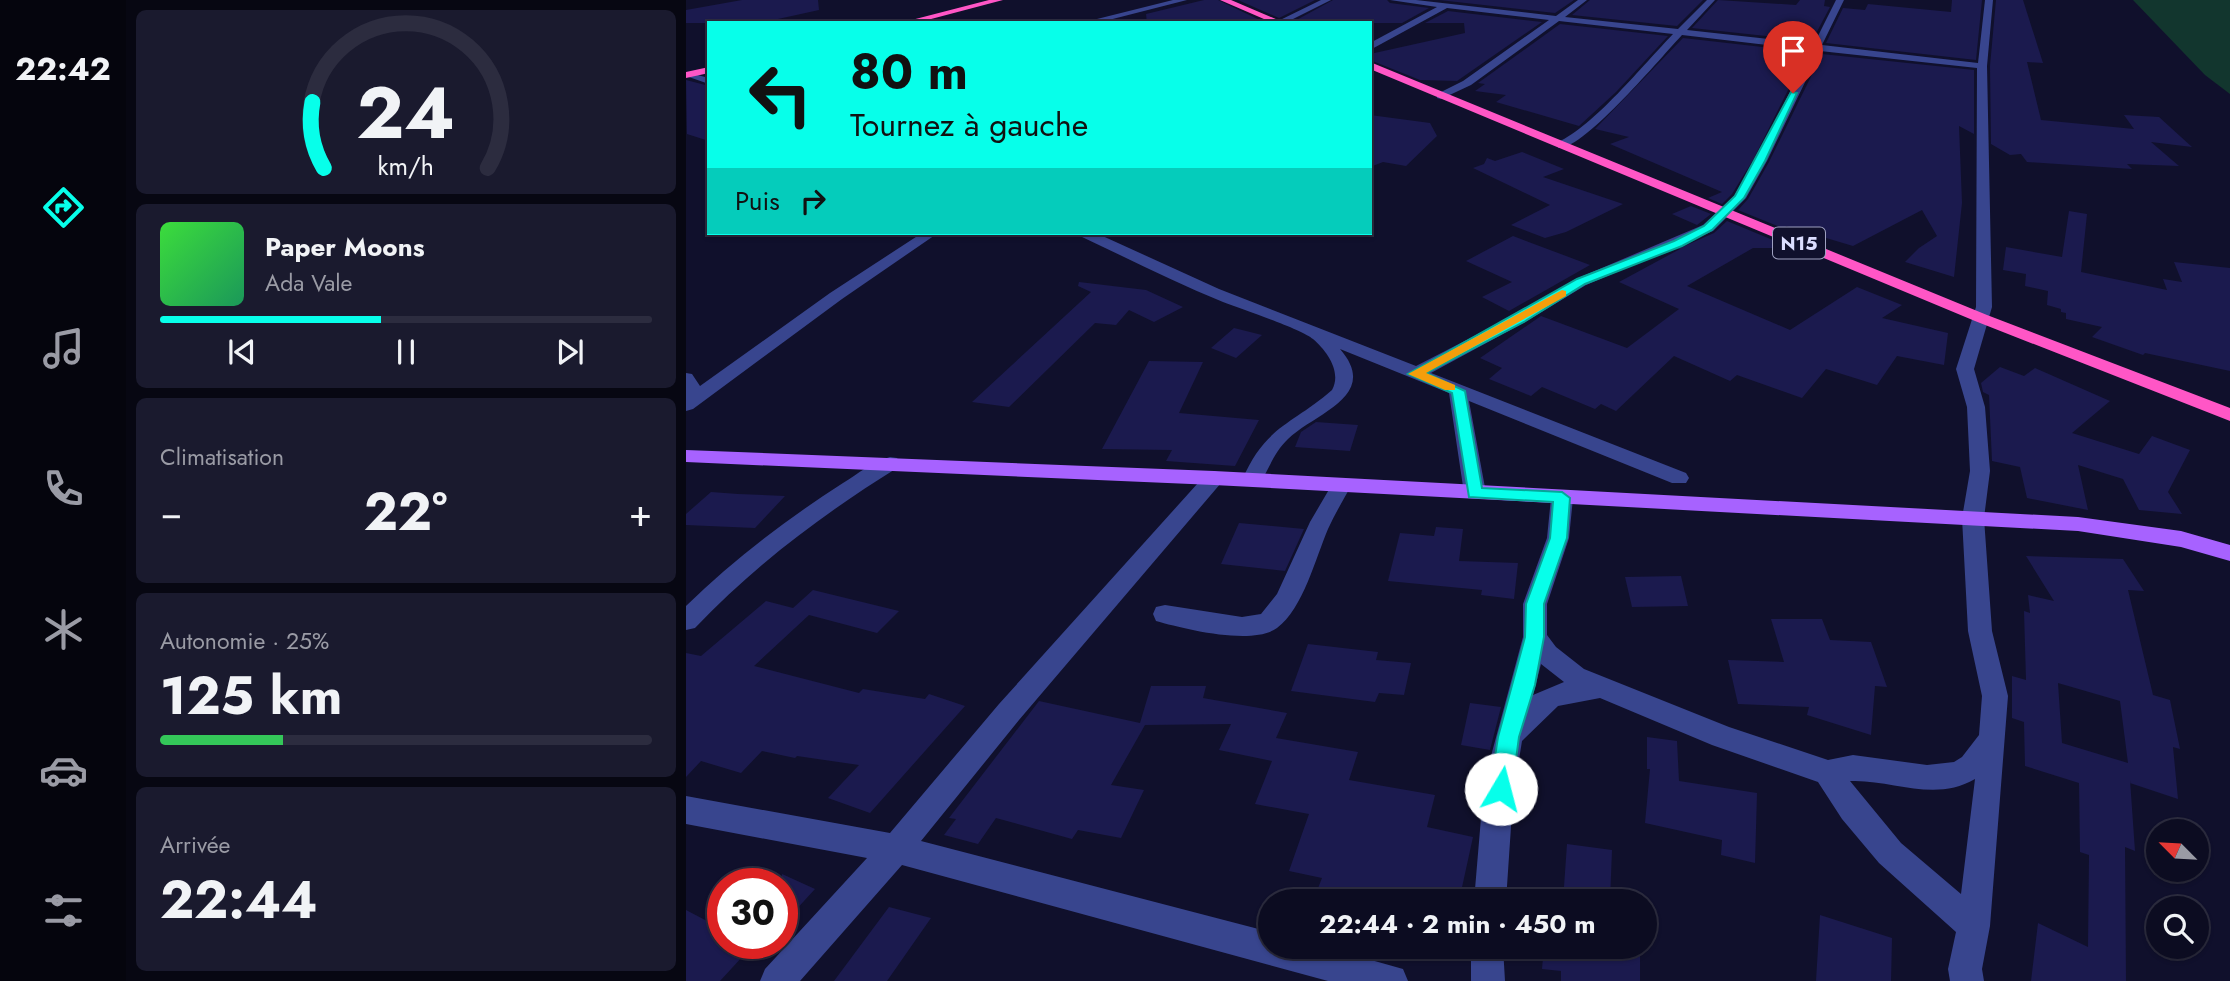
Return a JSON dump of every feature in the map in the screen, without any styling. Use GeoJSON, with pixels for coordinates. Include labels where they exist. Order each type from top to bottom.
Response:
{"type":"FeatureCollection","features":[{"type":"Feature","properties":{"kind":"highway"},"geometry":{"type":"LineString","coordinates":[[912,21],[999,0]]}},
{"type":"Feature","properties":{"kind":"highway"},"geometry":{"type":"LineString","coordinates":[[1212,0],[1263,21]]}},
{"type":"Feature","properties":{"kind":"highway"},"geometry":{"type":"LineString","coordinates":[[1224,0],[1275,21]]}},
{"type":"Feature","properties":{"kind":"highway","name":"N15"},"geometry":{"type":"LineString","coordinates":[[1372,60],[1446,94]]}},
{"type":"Feature","properties":{"kind":"highway","name":"N15"},"geometry":{"type":"LineString","coordinates":[[1372,66],[1567,142],[2230,415]]}},
{"type":"Feature","properties":{"kind":"highway"},"geometry":{"type":"LineString","coordinates":[[687,75],[707,70]]}},
{"type":"Feature","properties":{"kind":"highway","name":"N15"},"geometry":{"type":"LineString","coordinates":[[1983,312],[2230,404]]}},
{"type":"Feature","properties":{"kind":"main road"},"geometry":{"type":"LineString","coordinates":[[686,456],[1214,478],[2078,524],[2181,539],[2230,552]]}},
{"type":"Feature","properties":{"kind":"street"},"geometry":{"type":"LineString","coordinates":[[1094,21],[1183,0]]}},
{"type":"Feature","properties":{"kind":"street"},"geometry":{"type":"LineString","coordinates":[[1284,21],[1327,0]]}},
{"type":"Feature","properties":{"kind":"street"},"geometry":{"type":"LineString","coordinates":[[1394,0],[1982,66]]}},
{"type":"Feature","properties":{"kind":"street"},"geometry":{"type":"LineString","coordinates":[[1372,46],[1455,0]]}},
{"type":"Feature","properties":{"kind":"street"},"geometry":{"type":"LineString","coordinates":[[1446,94],[1467,83],[1583,0]]}},
{"type":"Feature","properties":{"kind":"street"},"geometry":{"type":"LineString","coordinates":[[1567,142],[1591,125],[1711,0]]}},
{"type":"Feature","properties":{"kind":"street"},"geometry":{"type":"LineString","coordinates":[[1415,374],[1519,319],[1581,282],[1708,228],[1739,198],[1761,161],[1840,0]]}},
{"type":"Feature","properties":{"kind":"street"},"geometry":{"type":"LineString","coordinates":[[1967,981],[1965,969],[1973,926],[1993,739],[1994,696],[1980,631],[1973,518],[1980,471],[1976,407],[1965,369],[1983,312],[1982,66],[1989,0]]}},
{"type":"Feature","properties":{"kind":"street"},"geometry":{"type":"LineString","coordinates":[[687,75],[707,80]]}},
{"type":"Feature","properties":{"kind":"street"},"geometry":{"type":"LineString","coordinates":[[686,378],[692,400],[826,303],[928,235]]}},
{"type":"Feature","properties":{"kind":"street"},"geometry":{"type":"LineString","coordinates":[[1089,235],[1213,292],[1317,335],[1679,478]]}},
{"type":"Feature","properties":{"kind":"street"},"geometry":{"type":"LineString","coordinates":[[1252,480],[1259,464],[1276,440],[1291,426],[1332,401],[1340,392],[1345,379],[1340,361],[1317,335]]}},
{"type":"Feature","properties":{"kind":"street"},"geometry":{"type":"LineString","coordinates":[[1458,391],[1475,493]]}},
{"type":"Feature","properties":{"kind":"street"},"geometry":{"type":"LineString","coordinates":[[686,621],[707,599],[825,502],[890,463]]}},
{"type":"Feature","properties":{"kind":"street"},"geometry":{"type":"LineString","coordinates":[[777,981],[896,849],[1009,712],[1214,478]]}},
{"type":"Feature","properties":{"kind":"street"},"geometry":{"type":"LineString","coordinates":[[1165,614],[1259,627],[1268,623],[1286,599],[1323,516],[1340,486]]}},
{"type":"Feature","properties":{"kind":"street"},"geometry":{"type":"LineString","coordinates":[[1491,889],[1497,815],[1509,737],[1525,685],[1535,637],[1535,604],[1559,538],[1562,498]]}},
{"type":"Feature","properties":{"kind":"street"},"geometry":{"type":"LineString","coordinates":[[1535,637],[1555,662],[1574,676],[1722,737],[1828,773],[1853,768],[1927,778],[1958,775],[1972,766],[1993,739]]}},
{"type":"Feature","properties":{"kind":"street"},"geometry":{"type":"LineString","coordinates":[[1509,737],[1548,697],[1574,690],[1603,687]]}},
{"type":"Feature","properties":{"kind":"street"},"geometry":{"type":"LineString","coordinates":[[1828,773],[1852,809],[1890,853],[1973,926]]}},
{"type":"Feature","properties":{"kind":"street"},"geometry":{"type":"LineString","coordinates":[[686,810],[896,849],[1391,981]]}},
{"type":"Feature","properties":{"kind":"street"},"geometry":{"type":"LineString","coordinates":[[1487,959],[1488,981]]}},
{"type":"Feature","properties":{"kind":"green space"},"geometry":{"type":"Polygon","coordinates":[[[2133,0],[2230,0],[2230,94],[2205,75],[2133,0]]]}},
{"type":"Feature","properties":{"kind":"building"},"geometry":{"type":"Polygon","coordinates":[[[742,0],[818,0],[819,10],[769,21],[686,23],[686,10],[742,0]]]}},
{"type":"Feature","properties":{"kind":"building"},"geometry":{"type":"Polygon","coordinates":[[[1204,0],[1218,0],[1262,21],[1147,21],[1146,14],[1204,0]]]}},
{"type":"Feature","properties":{"kind":"building"},"geometry":{"type":"Polygon","coordinates":[[[1238,0],[1315,0],[1279,18],[1238,0]]]}},
{"type":"Feature","properties":{"kind":"building"},"geometry":{"type":"Polygon","coordinates":[[[1333,0],[1387,0],[1390,3],[1429,8],[1402,23],[1295,21],[1333,0]]]}},
{"type":"Feature","properties":{"kind":"building"},"geometry":{"type":"Polygon","coordinates":[[[1439,0],[1574,0],[1555,13],[1439,0]]]}},
{"type":"Feature","properties":{"kind":"building"},"geometry":{"type":"Polygon","coordinates":[[[1590,0],[1703,0],[1677,26],[1572,15],[1590,0]]]}},
{"type":"Feature","properties":{"kind":"building"},"geometry":{"type":"Polygon","coordinates":[[[1718,0],[1796,5],[1800,0],[1825,0],[1824,6],[1830,7],[1812,41],[1692,28],[1718,0]]]}},
{"type":"Feature","properties":{"kind":"building"},"geometry":{"type":"Polygon","coordinates":[[[1952,0],[1982,0],[1976,60],[1826,43],[1843,8],[1865,10],[1868,4],[1951,12],[1952,0]]]}},
{"type":"Feature","properties":{"kind":"building"},"geometry":{"type":"Polygon","coordinates":[[[1996,0],[2023,0],[2043,63],[2027,62],[2041,120],[2134,129],[2124,115],[2159,117],[2192,147],[2151,142],[2179,166],[2127,164],[2132,169],[2027,162],[2021,154],[2010,155],[1991,144],[1990,66],[1996,0]]]}},
{"type":"Feature","properties":{"kind":"building"},"geometry":{"type":"Polygon","coordinates":[[[1448,11],[1542,22],[1457,81],[1420,80],[1372,61],[1372,54],[1465,33],[1464,23],[1425,23],[1448,11]]]}},
{"type":"Feature","properties":{"kind":"building"},"geometry":{"type":"Polygon","coordinates":[[[1560,24],[1668,36],[1616,92],[1579,126],[1496,102],[1506,95],[1475,91],[1485,84],[1478,83],[1560,24]]]}},
{"type":"Feature","properties":{"kind":"building"},"geometry":{"type":"Polygon","coordinates":[[[1683,38],[1807,52],[1753,160],[1732,194],[1722,204],[1708,198],[1722,192],[1610,144],[1629,137],[1595,129],[1683,38]]]}},
{"type":"Feature","properties":{"kind":"building"},"geometry":{"type":"Polygon","coordinates":[[[1822,54],[1974,70],[1974,134],[1959,126],[1962,203],[1954,277],[1905,262],[1937,236],[1922,210],[1853,246],[1786,226],[1785,229],[1738,210],[1748,199],[1769,162],[1822,54]]]}},
{"type":"Feature","properties":{"kind":"building"},"geometry":{"type":"Polygon","coordinates":[[[686,80],[707,85],[707,140],[687,134],[686,80]]]}},
{"type":"Feature","properties":{"kind":"building"},"geometry":{"type":"Polygon","coordinates":[[[1372,115],[1430,123],[1437,136],[1406,166],[1383,162],[1372,166],[1372,115]]]}},
{"type":"Feature","properties":{"kind":"building"},"geometry":{"type":"Polygon","coordinates":[[[1522,152],[1564,169],[1543,177],[1623,204],[1566,232],[1545,238],[1511,225],[1550,205],[1473,168],[1484,164],[1487,158],[1495,161],[1522,152]]]}},
{"type":"Feature","properties":{"kind":"building"},"geometry":{"type":"Polygon","coordinates":[[[1691,206],[1711,214],[1697,225],[1672,214],[1691,206]]]}},
{"type":"Feature","properties":{"kind":"building"},"geometry":{"type":"Polygon","coordinates":[[[2069,211],[2087,214],[2081,272],[2167,290],[2163,279],[2182,282],[2174,262],[2230,268],[2230,371],[2145,353],[2143,355],[2092,337],[2102,327],[2066,319],[2066,313],[2061,312],[2061,309],[2047,305],[2048,291],[2025,286],[2026,274],[2003,270],[2006,247],[2062,257],[2069,211]]]}},
{"type":"Feature","properties":{"kind":"building"},"geometry":{"type":"Polygon","coordinates":[[[1727,221],[1780,243],[1779,248],[1753,248],[1687,286],[1790,330],[1857,287],[1902,305],[1882,318],[1948,333],[1944,365],[1897,356],[1877,385],[1826,369],[1802,398],[1737,375],[1730,381],[1674,356],[1616,411],[1601,404],[1595,409],[1542,387],[1531,396],[1489,379],[1502,368],[1480,358],[1541,316],[1627,348],[1679,309],[1619,282],[1678,249],[1714,233],[1727,221]]]}},
{"type":"Feature","properties":{"kind":"building"},"geometry":{"type":"Polygon","coordinates":[[[1513,236],[1590,265],[1509,311],[1482,297],[1512,282],[1466,261],[1513,236]]]}},
{"type":"Feature","properties":{"kind":"building"},"geometry":{"type":"Polygon","coordinates":[[[1079,282],[1146,290],[1183,307],[1154,322],[1129,310],[1116,325],[1095,323],[1009,407],[972,402],[1091,292],[1078,286],[1079,282]]]}},
{"type":"Feature","properties":{"kind":"building"},"geometry":{"type":"Polygon","coordinates":[[[1234,328],[1262,335],[1236,358],[1211,348],[1234,328]]]}},
{"type":"Feature","properties":{"kind":"building"},"geometry":{"type":"Polygon","coordinates":[[[1149,361],[1203,362],[1179,413],[1259,420],[1235,466],[1166,461],[1172,450],[1102,449],[1149,361]]]}},
{"type":"Feature","properties":{"kind":"building"},"geometry":{"type":"Polygon","coordinates":[[[2000,367],[2024,376],[2035,368],[2110,401],[2072,433],[2139,454],[2152,436],[2190,450],[2168,492],[2182,514],[2139,510],[2123,479],[2078,465],[2088,510],[2027,498],[2020,467],[1992,461],[1989,395],[1983,392],[1981,383],[2000,367]]]}},
{"type":"Feature","properties":{"kind":"building"},"geometry":{"type":"Polygon","coordinates":[[[1316,422],[1358,425],[1350,451],[1295,447],[1301,432],[1316,422]]]}},
{"type":"Feature","properties":{"kind":"building"},"geometry":{"type":"Polygon","coordinates":[[[711,492],[785,496],[755,528],[686,525],[686,514],[711,492]]]}},
{"type":"Feature","properties":{"kind":"building"},"geometry":{"type":"Polygon","coordinates":[[[1239,523],[1304,529],[1285,571],[1221,564],[1239,523]]]}},
{"type":"Feature","properties":{"kind":"building"},"geometry":{"type":"Polygon","coordinates":[[[1436,527],[1463,529],[1459,561],[1518,563],[1514,599],[1481,595],[1482,590],[1388,581],[1400,533],[1434,536],[1436,527]]]}},
{"type":"Feature","properties":{"kind":"building"},"geometry":{"type":"Polygon","coordinates":[[[2026,556],[2123,559],[2144,591],[2128,590],[2153,695],[2170,700],[2180,749],[2173,747],[2178,799],[2130,783],[2135,851],[2125,847],[2126,981],[2031,981],[2038,923],[2088,947],[2089,855],[2080,852],[2079,783],[2025,766],[2024,722],[2012,718],[2012,676],[2026,680],[2024,611],[2030,613],[2028,595],[2054,601],[2026,556]],[[2058,683],[2062,743],[2128,763],[2120,701],[2058,683]]]}},
{"type":"Feature","properties":{"kind":"building"},"geometry":{"type":"Polygon","coordinates":[[[1681,576],[1688,606],[1632,607],[1625,577],[1681,576]]]}},
{"type":"Feature","properties":{"kind":"building"},"geometry":{"type":"Polygon","coordinates":[[[813,590],[899,611],[877,633],[809,615],[754,666],[859,693],[863,689],[925,699],[929,694],[965,706],[870,813],[828,798],[859,765],[797,756],[795,758],[762,751],[741,773],[701,761],[686,777],[686,653],[701,656],[766,601],[793,608],[813,590]]]}},
{"type":"Feature","properties":{"kind":"building"},"geometry":{"type":"Polygon","coordinates":[[[1771,619],[1822,619],[1830,640],[1871,642],[1887,687],[1875,686],[1871,735],[1807,715],[1809,707],[1738,704],[1728,660],[1784,662],[1771,619]]]}},
{"type":"Feature","properties":{"kind":"building"},"geometry":{"type":"Polygon","coordinates":[[[1308,644],[1378,652],[1376,660],[1411,663],[1404,695],[1379,693],[1375,702],[1291,691],[1308,644]]]}},
{"type":"Feature","properties":{"kind":"building"},"geometry":{"type":"Polygon","coordinates":[[[1151,686],[1206,686],[1203,698],[1287,713],[1276,738],[1358,752],[1349,780],[1435,795],[1427,827],[1473,837],[1462,889],[1318,889],[1322,878],[1289,871],[1309,814],[1255,804],[1272,761],[1219,750],[1231,724],[1145,725],[1111,785],[1144,790],[1121,838],[1078,830],[1072,839],[996,818],[978,844],[944,835],[956,819],[949,818],[1039,701],[1140,723],[1151,686]]]}},
{"type":"Feature","properties":{"kind":"building"},"geometry":{"type":"Polygon","coordinates":[[[1470,703],[1501,707],[1490,750],[1461,745],[1470,703]]]}},
{"type":"Feature","properties":{"kind":"building"},"geometry":{"type":"Polygon","coordinates":[[[1647,737],[1677,741],[1679,781],[1757,793],[1755,863],[1721,855],[1722,840],[1645,823],[1650,769],[1647,769],[1647,737]]]}},
{"type":"Feature","properties":{"kind":"building"},"geometry":{"type":"Polygon","coordinates":[[[1567,844],[1612,850],[1610,889],[1564,889],[1567,844]]]}},
{"type":"Feature","properties":{"kind":"building"},"geometry":{"type":"Polygon","coordinates":[[[798,881],[815,889],[798,908],[798,881]]]}},
{"type":"Feature","properties":{"kind":"building"},"geometry":{"type":"Polygon","coordinates":[[[889,907],[931,918],[887,981],[834,981],[889,907]]]}},
{"type":"Feature","properties":{"kind":"building"},"geometry":{"type":"Polygon","coordinates":[[[686,910],[707,921],[707,959],[740,959],[720,981],[686,981],[686,910]]]}},
{"type":"Feature","properties":{"kind":"building"},"geometry":{"type":"Polygon","coordinates":[[[1820,915],[1892,938],[1891,981],[1816,981],[1820,915]]]}},
{"type":"Feature","properties":{"kind":"building"},"geometry":{"type":"Polygon","coordinates":[[[1543,959],[1640,959],[1640,981],[1561,981],[1561,971],[1542,969],[1543,959]]]}},
{"type":"Feature","properties":{"kind":"slow traffic"},"geometry":{"type":"LineString","coordinates":[[1450,388],[1415,374],[1562,294]]}},
{"type":"Feature","properties":{"kind":"route"},"geometry":{"type":"LineString","coordinates":[[1501,789],[1509,737],[1525,685],[1535,637],[1535,604],[1559,538],[1562,498],[1475,493],[1458,391],[1415,374],[1519,319],[1581,282],[1708,228],[1739,198],[1761,161],[1793,93]]}}]}
